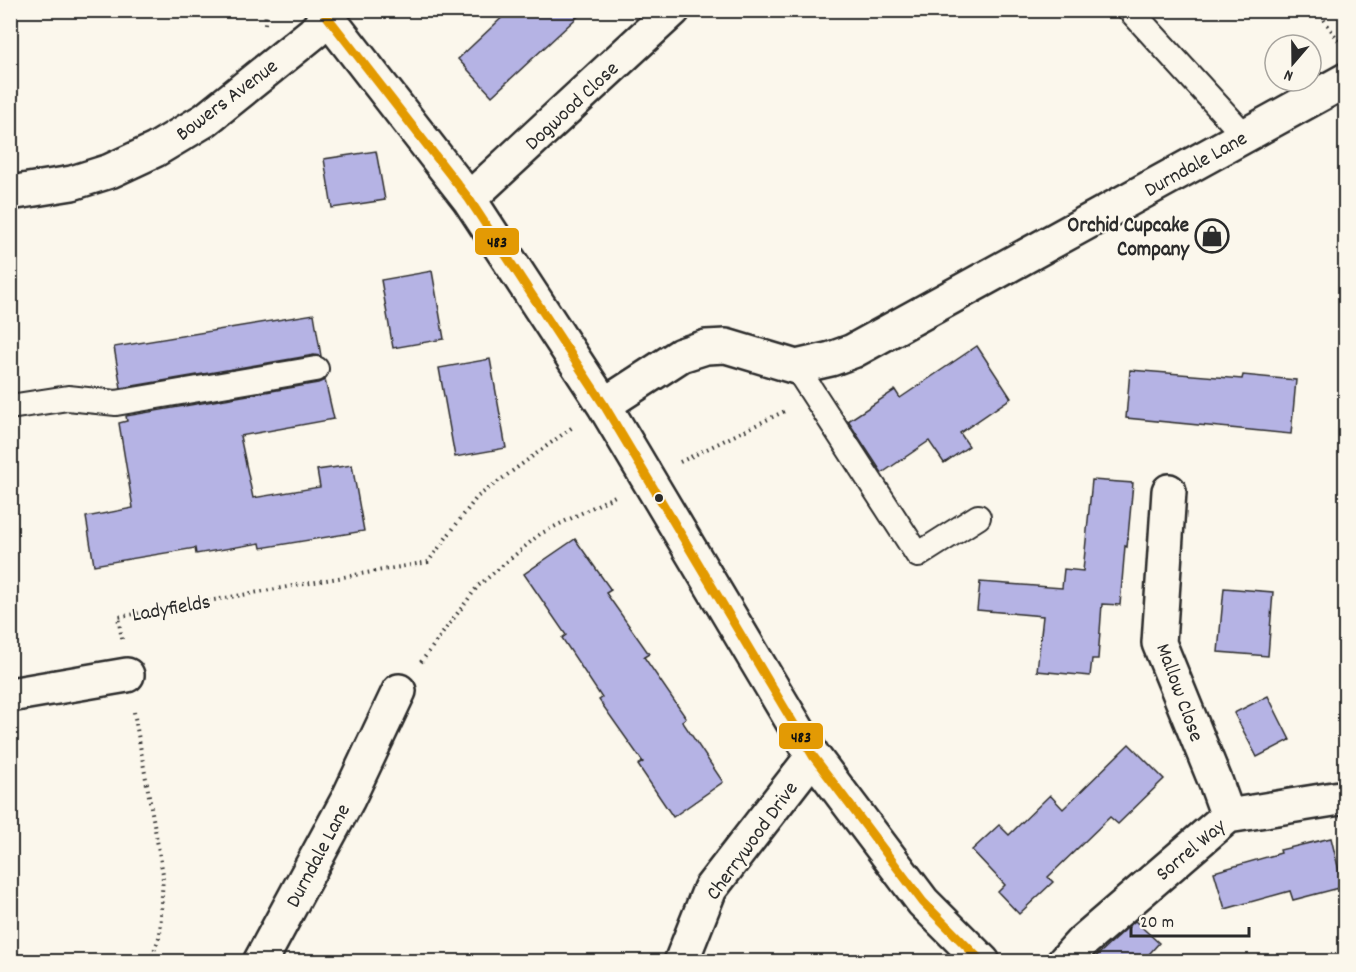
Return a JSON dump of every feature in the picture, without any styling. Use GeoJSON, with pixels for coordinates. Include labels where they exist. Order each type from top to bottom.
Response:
{"type":"FeatureCollection","features":[{"type":"Feature","properties":{"kind":"street","name":"Dogwood Close"},"geometry":{"type":"LineString","coordinates":[[469,199],[673,10]]}},
{"type":"Feature","properties":{"kind":"street"},"geometry":{"type":"LineString","coordinates":[[325,14],[469,199],[603,405],[813,756],[923,902],[982,962]]}},
{"type":"Feature","properties":{"kind":"street","name":"Bowers Avenue"},"geometry":{"type":"LineString","coordinates":[[10,193],[72,183],[110,171],[155,150],[205,120],[313,33],[325,14]]}},
{"type":"Feature","properties":{"kind":"street","name":"Durndale Lane"},"geometry":{"type":"LineString","coordinates":[[603,405],[681,356],[706,347],[726,346],[796,367],[853,351],[1346,80]]}},
{"type":"Feature","properties":{"kind":"street","name":"Mallow Close"},"geometry":{"type":"LineString","coordinates":[[1169,491],[1159,643],[1228,816]]}},
{"type":"Feature","properties":{"kind":"street"},"geometry":{"type":"LineString","coordinates":[[10,695],[127,675]]}},
{"type":"Feature","properties":{"kind":"street","name":"Durndale Lane"},"geometry":{"type":"LineString","coordinates":[[260,962],[348,799],[399,691]]}},
{"type":"Feature","properties":{"kind":"street","name":"Cherrywood Drive"},"geometry":{"type":"LineString","coordinates":[[681,962],[710,889],[813,756]]}},
{"type":"Feature","properties":{"kind":"street","name":"Sorrel Way"},"geometry":{"type":"LineString","coordinates":[[1064,962],[1082,942],[1228,816],[1346,797]]}},
{"type":"Feature","properties":{"kind":"lane"},"geometry":{"type":"LineString","coordinates":[[1130,10],[1245,136]]}},
{"type":"Feature","properties":{"kind":"lane"},"geometry":{"type":"LineString","coordinates":[[796,367],[918,555],[978,517]]}},
{"type":"Feature","properties":{"kind":"lane"},"geometry":{"type":"LineString","coordinates":[[10,407],[68,398],[116,403],[316,369]]}},
{"type":"Feature","properties":{"kind":"path"},"geometry":{"type":"LineString","coordinates":[[1317,10],[1346,50]]}},
{"type":"Feature","properties":{"kind":"path"},"geometry":{"type":"LineString","coordinates":[[399,691],[478,586],[540,534],[815,396]]}},
{"type":"Feature","properties":{"kind":"path","name":"Ladyfields"},"geometry":{"type":"LineString","coordinates":[[127,675],[118,617],[428,562],[477,497],[603,405]]}},
{"type":"Feature","properties":{"kind":"path"},"geometry":{"type":"LineString","coordinates":[[127,675],[163,874],[160,935],[150,962]]}},
{"type":"Feature","properties":{"kind":"building"},"geometry":{"type":"Polygon","coordinates":[[[510,10],[585,10],[492,96],[458,59],[510,10]]]}},
{"type":"Feature","properties":{"kind":"building"},"geometry":{"type":"Polygon","coordinates":[[[376,151],[385,200],[332,208],[324,159],[376,151]]]}},
{"type":"Feature","properties":{"kind":"building"},"geometry":{"type":"Polygon","coordinates":[[[432,271],[444,339],[393,348],[381,280],[432,271]]]}},
{"type":"Feature","properties":{"kind":"building"},"geometry":{"type":"Polygon","coordinates":[[[314,314],[321,356],[314,355],[121,388],[114,347],[314,314]]]}},
{"type":"Feature","properties":{"kind":"building"},"geometry":{"type":"Polygon","coordinates":[[[977,346],[1011,398],[960,433],[969,446],[944,463],[929,441],[882,473],[848,421],[895,390],[900,398],[977,346]]]}},
{"type":"Feature","properties":{"kind":"building"},"geometry":{"type":"Polygon","coordinates":[[[490,359],[506,448],[455,457],[439,368],[490,359]]]}},
{"type":"Feature","properties":{"kind":"building"},"geometry":{"type":"Polygon","coordinates":[[[1130,370],[1242,379],[1243,375],[1296,380],[1291,434],[1126,418],[1130,370]]]}},
{"type":"Feature","properties":{"kind":"building"},"geometry":{"type":"Polygon","coordinates":[[[325,380],[334,419],[240,436],[253,498],[320,487],[317,470],[352,465],[364,531],[261,548],[260,543],[196,554],[195,548],[94,565],[86,517],[133,508],[119,423],[127,421],[126,416],[325,380]]]}},
{"type":"Feature","properties":{"kind":"building"},"geometry":{"type":"Polygon","coordinates":[[[1092,480],[1133,483],[1120,605],[1102,604],[1098,659],[1092,659],[1090,676],[1037,671],[1043,616],[977,610],[980,582],[1062,588],[1064,569],[1083,571],[1092,480]]]}},
{"type":"Feature","properties":{"kind":"building"},"geometry":{"type":"Polygon","coordinates":[[[575,539],[611,590],[606,593],[649,654],[644,657],[686,718],[682,721],[723,782],[673,817],[638,765],[643,762],[599,700],[602,698],[562,638],[566,635],[524,574],[575,539]]]}},
{"type":"Feature","properties":{"kind":"building"},"geometry":{"type":"Polygon","coordinates":[[[1224,588],[1273,592],[1268,656],[1218,652],[1224,588]]]}},
{"type":"Feature","properties":{"kind":"building"},"geometry":{"type":"Polygon","coordinates":[[[1268,696],[1290,740],[1257,757],[1234,713],[1268,696]]]}},
{"type":"Feature","properties":{"kind":"building"},"geometry":{"type":"Polygon","coordinates":[[[1129,744],[1164,779],[1118,824],[1110,817],[1048,877],[1053,882],[1019,914],[998,892],[1005,885],[972,850],[999,825],[1009,835],[1050,795],[1063,809],[1129,744]]]}},
{"type":"Feature","properties":{"kind":"building"},"geometry":{"type":"Polygon","coordinates":[[[1331,838],[1343,887],[1293,900],[1290,891],[1225,909],[1214,872],[1281,853],[1280,850],[1331,838]]]}},
{"type":"Feature","properties":{"kind":"building"},"geometry":{"type":"Polygon","coordinates":[[[1135,921],[1159,943],[1142,962],[1090,962],[1135,921]]]}},
{"type":"Feature","properties":{"kind":"transit line","name":"483"},"geometry":{"type":"LineString","coordinates":[[322,10],[469,199],[604,405],[813,756],[923,902],[982,962]]}},
{"type":"Feature","properties":{"kind":"place","name":"Orchid Cupcake Company"},"geometry":{"type":"Point","coordinates":[1212,236]}}]}
